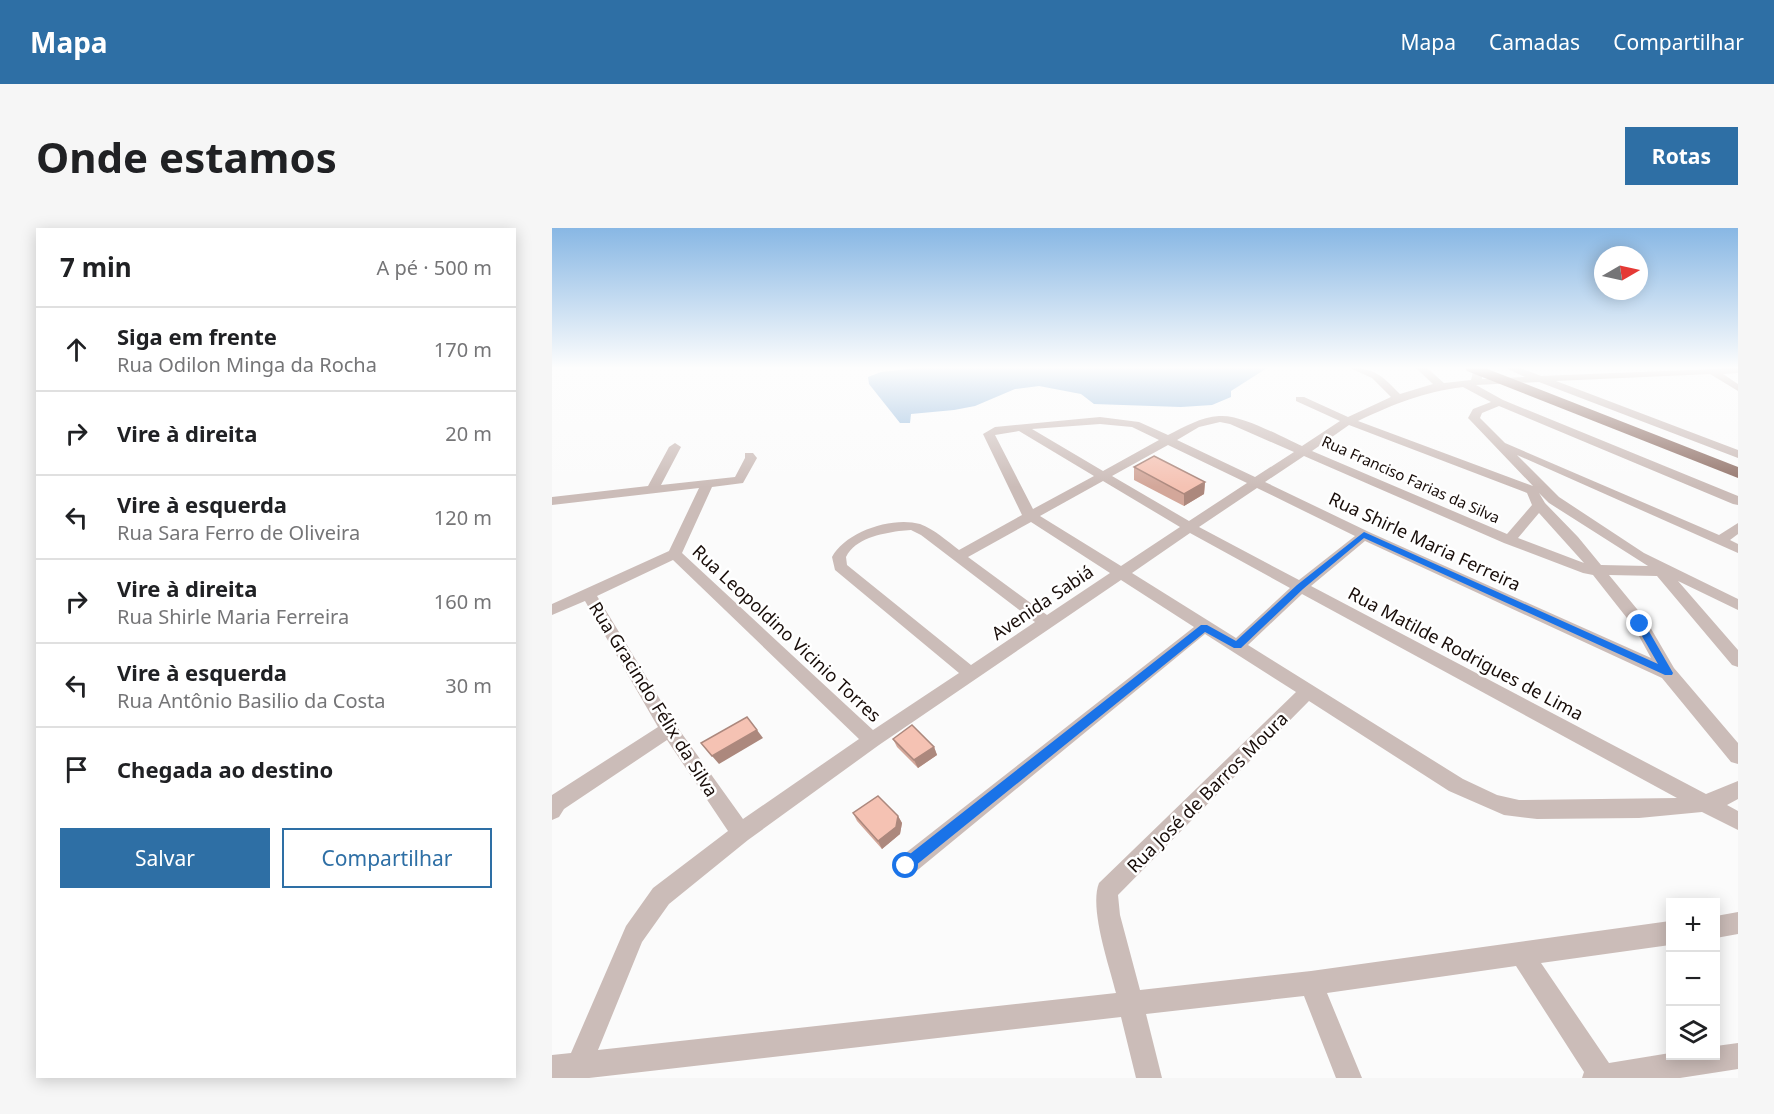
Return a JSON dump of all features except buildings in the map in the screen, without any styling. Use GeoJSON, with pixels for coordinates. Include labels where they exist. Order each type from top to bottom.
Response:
{"type":"FeatureCollection","features":[{"type":"Feature","properties":{"kind":"highway"},"geometry":{"type":"LineString","coordinates":[[1581,408],[1738,473]]}},
{"type":"Feature","properties":{"kind":"street"},"geometry":{"type":"LineString","coordinates":[[1319,408],[1537,495],[1583,520],[1659,568],[1738,605]]}},
{"type":"Feature","properties":{"kind":"street","name":"Avenida Sabiá"},"geometry":{"type":"LineString","coordinates":[[578,1071],[634,934],[662,896],[741,833],[970,673],[1048,624],[1121,572],[1191,528],[1348,421],[1377,408]]}},
{"type":"Feature","properties":{"kind":"street"},"geometry":{"type":"LineString","coordinates":[[1485,408],[1477,411],[1474,418],[1499,443],[1537,495],[1640,624],[1668,673],[1738,756]]}},
{"type":"Feature","properties":{"kind":"street"},"geometry":{"type":"LineString","coordinates":[[1512,408],[1738,501]]}},
{"type":"Feature","properties":{"kind":"street"},"geometry":{"type":"LineString","coordinates":[[1614,408],[1738,454]]}},
{"type":"Feature","properties":{"kind":"street","name":"Rua Franciso Farias da Silva"},"geometry":{"type":"LineString","coordinates":[[1168,441],[1195,425],[1209,420],[1233,421],[1509,540],[1588,570],[1599,572],[1659,568]]}},
{"type":"Feature","properties":{"kind":"street","name":"Rua Shirle Maria Ferreira"},"geometry":{"type":"LineString","coordinates":[[1029,515],[990,432],[1066,422],[1117,421],[1135,424],[1364,535],[1668,673]]}},
{"type":"Feature","properties":{"kind":"street","name":"Rua Matilde Rodrigues de Lima"},"geometry":{"type":"LineString","coordinates":[[1022,428],[1191,528],[1738,821]]}},
{"type":"Feature","properties":{"kind":"street"},"geometry":{"type":"LineString","coordinates":[[957,557],[1029,515],[1168,441]]}},
{"type":"Feature","properties":{"kind":"street"},"geometry":{"type":"LineString","coordinates":[[1499,443],[1738,549]]}},
{"type":"Feature","properties":{"kind":"street"},"geometry":{"type":"LineString","coordinates":[[652,490],[675,447]]}},
{"type":"Feature","properties":{"kind":"street"},"geometry":{"type":"LineString","coordinates":[[554,504],[739,480],[751,458],[748,456]]}},
{"type":"Feature","properties":{"kind":"street"},"geometry":{"type":"LineString","coordinates":[[552,610],[675,554],[707,484]]}},
{"type":"Feature","properties":{"kind":"street"},"geometry":{"type":"LineString","coordinates":[[1509,540],[1537,495]]}},
{"type":"Feature","properties":{"kind":"street"},"geometry":{"type":"LineString","coordinates":[[1029,515],[1237,646],[1307,693],[1486,801],[1512,808],[1662,808],[1706,802],[1729,796],[1738,790]]}},
{"type":"Feature","properties":{"kind":"street"},"geometry":{"type":"LineString","coordinates":[[970,673],[840,567],[838,562],[843,548],[861,536],[908,526],[926,531],[957,557],[1048,624]]}},
{"type":"Feature","properties":{"kind":"street"},"geometry":{"type":"LineString","coordinates":[[1720,541],[1738,527]]}},
{"type":"Feature","properties":{"kind":"street"},"geometry":{"type":"LineString","coordinates":[[1237,646],[1300,587],[1364,535]]}},
{"type":"Feature","properties":{"kind":"street","name":"Rua Leopoldino Vicinio Torres"},"geometry":{"type":"LineString","coordinates":[[675,554],[872,740]]}},
{"type":"Feature","properties":{"kind":"street"},"geometry":{"type":"LineString","coordinates":[[1659,568],[1738,661]]}},
{"type":"Feature","properties":{"kind":"street","name":"Rua Gracindo Félix da Silva"},"geometry":{"type":"LineString","coordinates":[[588,594],[669,729],[741,833]]}},
{"type":"Feature","properties":{"kind":"street"},"geometry":{"type":"LineString","coordinates":[[906,866],[1204,627]]}},
{"type":"Feature","properties":{"kind":"street","name":"Rua José de Barros Moura"},"geometry":{"type":"LineString","coordinates":[[1132,1004],[1108,915],[1107,891],[1307,693]]}},
{"type":"Feature","properties":{"kind":"street"},"geometry":{"type":"LineString","coordinates":[[554,805],[669,729]]}},
{"type":"Feature","properties":{"kind":"street"},"geometry":{"type":"LineString","coordinates":[[1720,926],[1738,923]]}},
{"type":"Feature","properties":{"kind":"street"},"geometry":{"type":"LineString","coordinates":[[552,1068],[578,1071],[1311,983],[1666,934]]}},
{"type":"Feature","properties":{"kind":"street"},"geometry":{"type":"LineString","coordinates":[[1522,955],[1600,1078],[1738,1056]]}},
{"type":"Feature","properties":{"kind":"street"},"geometry":{"type":"LineString","coordinates":[[1311,983],[1349,1078]]}},
{"type":"Feature","properties":{"kind":"street"},"geometry":{"type":"LineString","coordinates":[[1132,1004],[1149,1078]]}},
{"type":"Feature","properties":{"kind":"water"},"geometry":{"type":"Polygon","coordinates":[[[888,408],[966,408],[911,414],[910,423],[900,423],[888,408]]]}},
{"type":"Feature","properties":{"kind":"route"},"geometry":{"type":"LineString","coordinates":[[906,866],[1204,627],[1237,646],[1300,587],[1364,535],[1668,673],[1640,624]]}}]}
